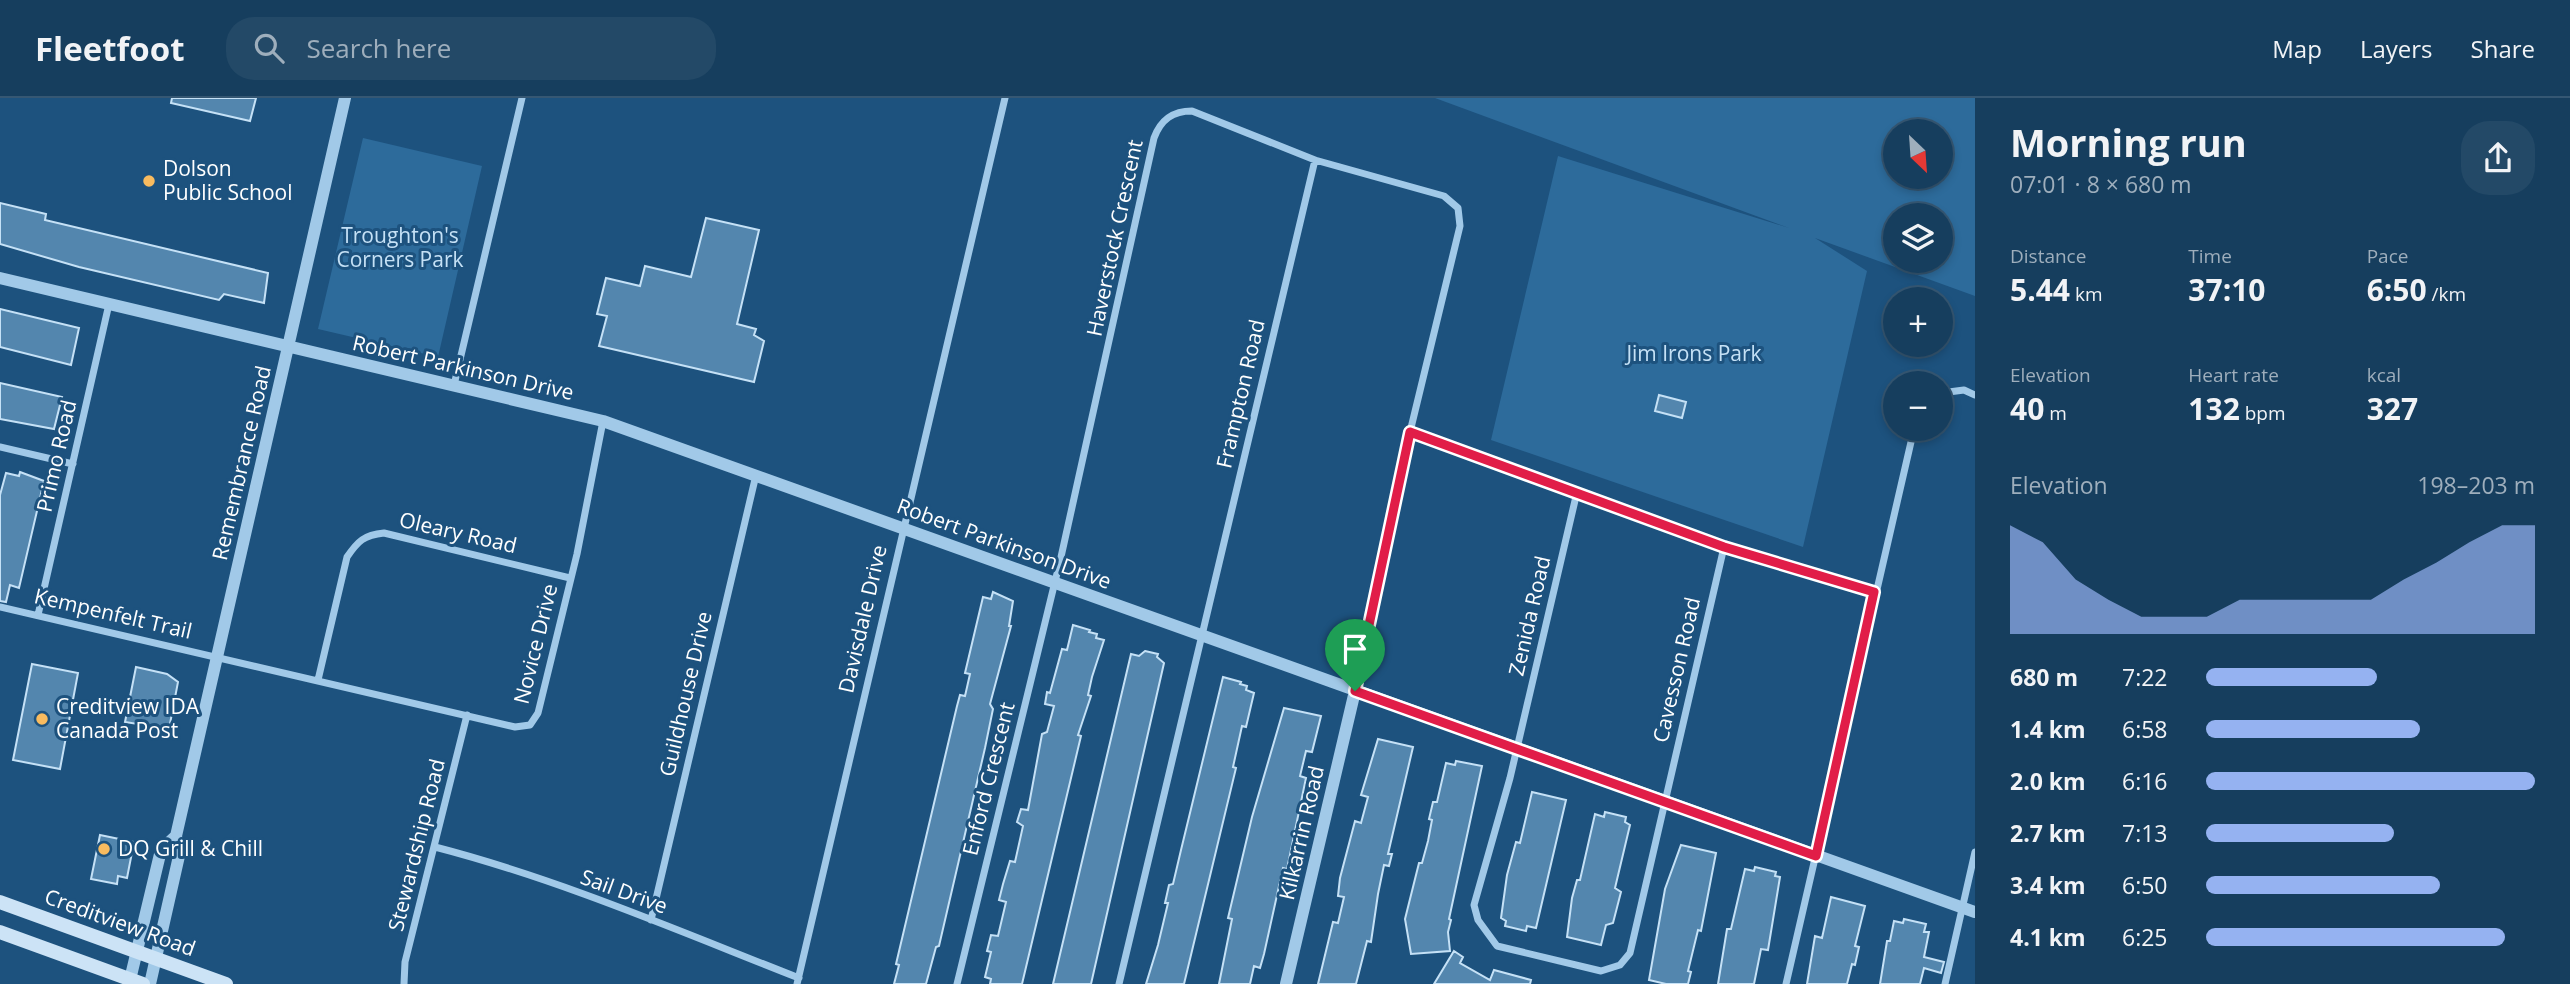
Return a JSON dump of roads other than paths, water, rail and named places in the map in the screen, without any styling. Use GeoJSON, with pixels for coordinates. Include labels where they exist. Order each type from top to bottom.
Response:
{"type":"FeatureCollection","features":[{"type":"Feature","properties":{"kind":"main road","name":"Creditview Road"},"geometry":{"type":"LineString","coordinates":[[0,902],[226,984]]}},
{"type":"Feature","properties":{"kind":"main road"},"geometry":{"type":"LineString","coordinates":[[0,932],[134,982]]}},
{"type":"Feature","properties":{"kind":"street","name":"Remembrance Road"},"geometry":{"type":"LineString","coordinates":[[150,984],[179,856],[176,836],[345,98]]}},
{"type":"Feature","properties":{"kind":"street"},"geometry":{"type":"LineString","coordinates":[[454,385],[522,98]]}},
{"type":"Feature","properties":{"kind":"street","name":"Davisdale Drive"},"geometry":{"type":"LineString","coordinates":[[798,981],[902,528],[1005,98]]}},
{"type":"Feature","properties":{"kind":"street","name":"Haverstock Crescent"},"geometry":{"type":"LineString","coordinates":[[1055,583],[1158,128],[1172,114],[1192,111],[1315,160],[1444,196],[1458,208],[1460,226],[1410,432],[1355,691]]}},
{"type":"Feature","properties":{"kind":"street","name":"Frampton Road"},"geometry":{"type":"LineString","coordinates":[[1202,636],[1315,160]]}},
{"type":"Feature","properties":{"kind":"street","name":"Robert Parkinson Drive"},"geometry":{"type":"LineString","coordinates":[[0,278],[603,421],[1975,912]]}},
{"type":"Feature","properties":{"kind":"street","name":"Primo Road"},"geometry":{"type":"LineString","coordinates":[[38,615],[109,304]]}},
{"type":"Feature","properties":{"kind":"street"},"geometry":{"type":"LineString","coordinates":[[1953,391],[1964,390],[1975,395]]}},
{"type":"Feature","properties":{"kind":"street","name":"Novice Drive"},"geometry":{"type":"LineString","coordinates":[[218,656],[515,727],[530,724],[538,713],[603,421]]}},
{"type":"Feature","properties":{"kind":"street"},"geometry":{"type":"LineString","coordinates":[[1410,432],[1724,547],[1874,592]]}},
{"type":"Feature","properties":{"kind":"street"},"geometry":{"type":"LineString","coordinates":[[1786,984],[1874,592],[1911,441]]}},
{"type":"Feature","properties":{"kind":"street"},"geometry":{"type":"LineString","coordinates":[[0,447],[73,464]]}},
{"type":"Feature","properties":{"kind":"street","name":"Guildhouse Drive"},"geometry":{"type":"LineString","coordinates":[[652,920],[755,475]]}},
{"type":"Feature","properties":{"kind":"street","name":"Zenida Road"},"geometry":{"type":"LineString","coordinates":[[1577,492],[1518,749],[1474,905],[1486,934],[1497,946],[1601,971],[1620,965],[1630,953],[1663,801]]}},
{"type":"Feature","properties":{"kind":"street","name":"Oleary Road"},"geometry":{"type":"LineString","coordinates":[[318,680],[347,557],[358,540],[384,533],[570,578]]}},
{"type":"Feature","properties":{"kind":"street","name":"Cavesson Road"},"geometry":{"type":"LineString","coordinates":[[1663,801],[1724,547]]}},
{"type":"Feature","properties":{"kind":"street","name":"Enford Crescent"},"geometry":{"type":"LineString","coordinates":[[957,984],[1055,583]]}},
{"type":"Feature","properties":{"kind":"street","name":"Kempenfelt Trail"},"geometry":{"type":"LineString","coordinates":[[0,607],[218,656]]}},
{"type":"Feature","properties":{"kind":"street"},"geometry":{"type":"LineString","coordinates":[[1119,984],[1202,636]]}},
{"type":"Feature","properties":{"kind":"street","name":"Kilkarrin Road"},"geometry":{"type":"LineString","coordinates":[[1286,984],[1355,691]]}},
{"type":"Feature","properties":{"kind":"street","name":"Stewardship Road"},"geometry":{"type":"LineString","coordinates":[[404,984],[405,962],[467,715]]}},
{"type":"Feature","properties":{"kind":"street","name":"Remembrance Road"},"geometry":{"type":"LineString","coordinates":[[134,982],[137,952],[161,850],[176,836]]}},
{"type":"Feature","properties":{"kind":"street","name":"Sail Drive"},"geometry":{"type":"LineString","coordinates":[[435,847],[521,873],[652,920],[798,981]]}},
{"type":"Feature","properties":{"kind":"street"},"geometry":{"type":"LineString","coordinates":[[1945,984],[1975,852]]}},
{"type":"Feature","properties":{"kind":"place","name":"Dolson Public School"},"geometry":{"type":"Point","coordinates":[149,181]}},
{"type":"Feature","properties":{"kind":"place","name":"Creditview IDA Canada Post"},"geometry":{"type":"Point","coordinates":[42,719]}},
{"type":"Feature","properties":{"kind":"place","name":"DQ Grill & Chill"},"geometry":{"type":"Point","coordinates":[104,849]}},
{"type":"Feature","properties":{"kind":"park label","name":"Troughton's Corners Park"},"geometry":{"type":"Point","coordinates":[400,248]}},
{"type":"Feature","properties":{"kind":"park label","name":"Jim Irons Park"},"geometry":{"type":"Point","coordinates":[1694,354]}}]}
